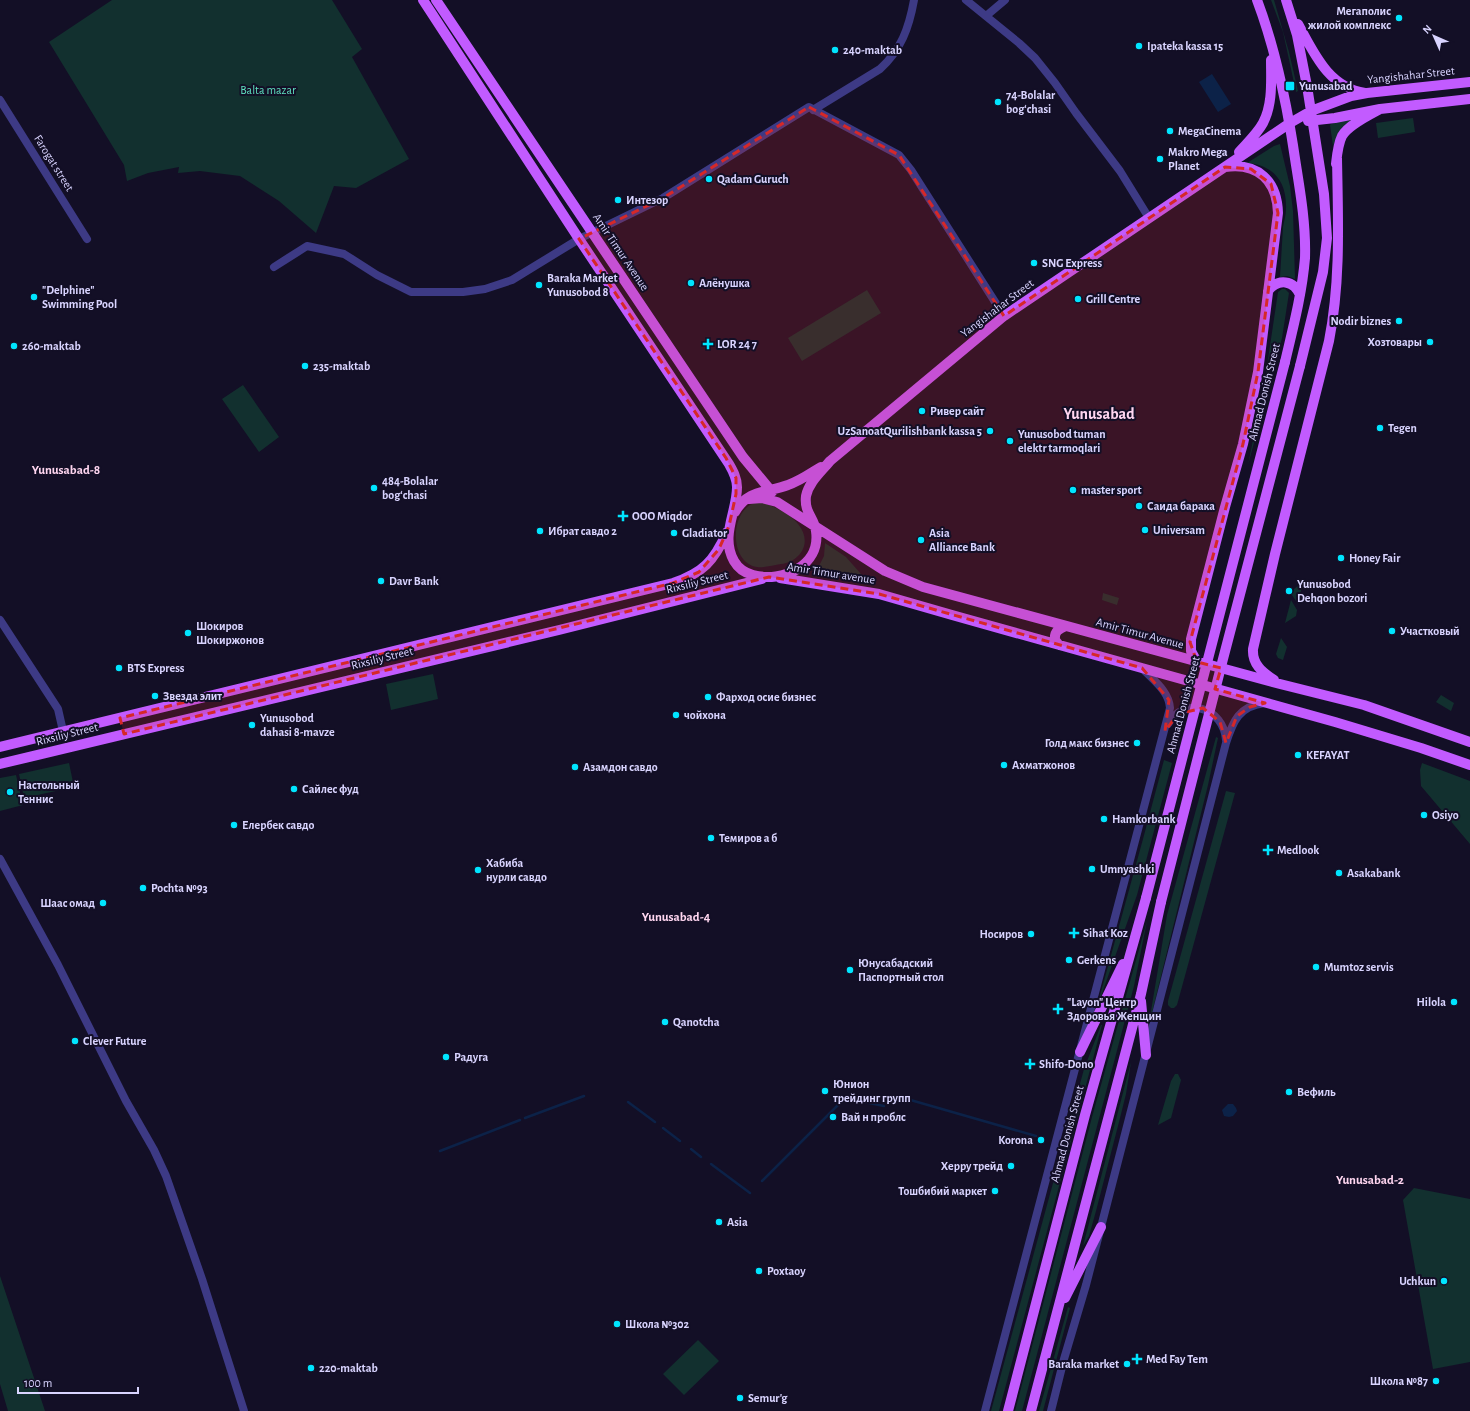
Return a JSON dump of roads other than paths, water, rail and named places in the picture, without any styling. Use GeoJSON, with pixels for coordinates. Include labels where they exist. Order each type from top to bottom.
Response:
{"type":"FeatureCollection","features":[{"type":"Feature","properties":{"kind":"main road","name":"Amir Timur Avenue"},"geometry":{"type":"LineString","coordinates":[[423,0],[579,239],[731,467],[736,478],[737,490],[729,526],[728,546],[731,556],[736,564],[742,570],[760,577],[785,575],[795,571],[809,560],[813,552],[816,534],[814,525]]}},
{"type":"Feature","properties":{"kind":"main road","name":"Amir Timur Avenue"},"geometry":{"type":"LineString","coordinates":[[436,0],[743,457],[769,489],[755,493],[740,504],[734,512],[729,526]]}},
{"type":"Feature","properties":{"kind":"main road","name":"Ahmad Donish Street"},"geometry":{"type":"LineString","coordinates":[[1008,1411],[1085,1115],[1146,898],[1286,362],[1300,295],[1305,256],[1305,233],[1302,205],[1284,92],[1257,0]]}},
{"type":"Feature","properties":{"kind":"main road"},"geometry":{"type":"LineString","coordinates":[[1288,5],[1312,49],[1328,74],[1344,86],[1359,92],[1367,93]]}},
{"type":"Feature","properties":{"kind":"main road"},"geometry":{"type":"LineString","coordinates":[[1288,5],[1302,61],[1324,194],[1334,316]]}},
{"type":"Feature","properties":{"kind":"main road"},"geometry":{"type":"LineString","coordinates":[[1225,167],[1253,137],[1265,119],[1271,90],[1271,46]]}},
{"type":"Feature","properties":{"kind":"main road","name":"Yangishahar Street"},"geometry":{"type":"LineString","coordinates":[[814,525],[806,507],[807,495],[814,479],[830,462],[1004,316],[1149,218],[1290,123],[1312,116],[1338,100],[1367,93],[1470,82]]}},
{"type":"Feature","properties":{"kind":"main road","name":"Yangishahar Street"},"geometry":{"type":"LineString","coordinates":[[1312,116],[1335,118],[1380,109],[1470,99]]}},
{"type":"Feature","properties":{"kind":"main road"},"geometry":{"type":"LineString","coordinates":[[1031,1411],[1141,994],[1161,902],[1323,272],[1337,158],[1341,139],[1346,132],[1360,121],[1380,109]]}},
{"type":"Feature","properties":{"kind":"main road"},"geometry":{"type":"LineString","coordinates":[[1280,684],[1258,667],[1253,649],[1334,316],[1338,256],[1337,158]]}},
{"type":"Feature","properties":{"kind":"main road"},"geometry":{"type":"LineString","coordinates":[[1197,662],[1191,651],[1191,640],[1224,507],[1243,444],[1258,372],[1278,213],[1277,199],[1274,190],[1267,179],[1255,171],[1240,166],[1225,167]]}},
{"type":"Feature","properties":{"kind":"main road"},"geometry":{"type":"LineString","coordinates":[[1268,291],[1277,284],[1286,282],[1295,287],[1300,295]]}},
{"type":"Feature","properties":{"kind":"main road","name":"Yangishahar Street"},"geometry":{"type":"LineString","coordinates":[[769,489],[793,483],[830,462]]}},
{"type":"Feature","properties":{"kind":"main road"},"geometry":{"type":"LineString","coordinates":[[769,489],[784,506]]}},
{"type":"Feature","properties":{"kind":"main road","name":"Amir Timur Avenue"},"geometry":{"type":"LineString","coordinates":[[740,504],[749,499],[760,498],[772,500],[814,525],[884,571],[923,587],[1379,710],[1470,741]]}},
{"type":"Feature","properties":{"kind":"main road","name":"Rixsiliy Street"},"geometry":{"type":"LineString","coordinates":[[0,747],[663,586],[694,575],[704,568],[722,544],[729,526]]}},
{"type":"Feature","properties":{"kind":"main road","name":"Rixsiliy Street"},"geometry":{"type":"LineString","coordinates":[[0,764],[769,577]]}},
{"type":"Feature","properties":{"kind":"main road","name":"Amir Timur avenue"},"geometry":{"type":"LineString","coordinates":[[769,577],[880,594],[1059,645]]}},
{"type":"Feature","properties":{"kind":"main road"},"geometry":{"type":"LineString","coordinates":[[604,600],[610,608],[608,617]]}},
{"type":"Feature","properties":{"kind":"main road"},"geometry":{"type":"LineString","coordinates":[[1066,626],[1058,629],[1056,632],[1055,640],[1059,645],[1421,748],[1470,765]]}},
{"type":"Feature","properties":{"kind":"main road"},"geometry":{"type":"LineString","coordinates":[[120,718],[124,734]]}},
{"type":"Feature","properties":{"kind":"main road"},"geometry":{"type":"LineString","coordinates":[[1080,1052],[1134,941]]}},
{"type":"Feature","properties":{"kind":"main road"},"geometry":{"type":"LineString","coordinates":[[1141,994],[1146,1055]]}},
{"type":"Feature","properties":{"kind":"main road"},"geometry":{"type":"LineString","coordinates":[[1056,1314],[1102,1227]]}},
{"type":"Feature","properties":{"kind":"street"},"geometry":{"type":"LineString","coordinates":[[813,110],[880,69],[889,60],[906,34],[914,0]]}},
{"type":"Feature","properties":{"kind":"street"},"geometry":{"type":"LineString","coordinates":[[966,0],[1035,58],[1120,171],[1149,218]]}},
{"type":"Feature","properties":{"kind":"street"},"geometry":{"type":"LineString","coordinates":[[986,16],[1005,0]]}},
{"type":"Feature","properties":{"kind":"street","name":"Farogat street"},"geometry":{"type":"LineString","coordinates":[[0,100],[87,239]]}},
{"type":"Feature","properties":{"kind":"street"},"geometry":{"type":"LineString","coordinates":[[274,267],[307,246],[344,254],[376,275],[411,292],[463,292],[485,289],[512,280],[579,239],[663,198],[808,107],[899,155],[911,170],[989,295],[1004,316]]}},
{"type":"Feature","properties":{"kind":"street"},"geometry":{"type":"LineString","coordinates":[[0,620],[58,709],[63,732]]}},
{"type":"Feature","properties":{"kind":"street","name":"Ahmad Donish Street"},"geometry":{"type":"LineString","coordinates":[[985,1411],[1080,1052],[1104,954],[1170,708],[1169,700],[1165,692],[1142,668]]}},
{"type":"Feature","properties":{"kind":"street"},"geometry":{"type":"LineString","coordinates":[[1051,1411],[1102,1227],[1231,725],[1237,716],[1250,707],[1265,703]]}},
{"type":"Feature","properties":{"kind":"street"},"geometry":{"type":"LineString","coordinates":[[1165,731],[1170,721],[1178,714],[1190,709],[1203,708],[1213,714],[1220,722],[1225,732],[1226,743]]}},
{"type":"Feature","properties":{"kind":"street"},"geometry":{"type":"LineString","coordinates":[[0,859],[58,965],[126,1101],[154,1150],[166,1176],[202,1279],[244,1411]]}},
{"type":"Feature","properties":{"kind":"water"},"geometry":{"type":"Polygon","coordinates":[[[1212,74],[1231,104],[1218,112],[1199,82],[1212,74]]]}},
{"type":"Feature","properties":{"kind":"water"},"geometry":{"type":"Polygon","coordinates":[[[1228,1104],[1233,1104],[1237,1111],[1233,1116],[1229,1117],[1224,1116],[1222,1110],[1228,1104]]]}},
{"type":"Feature","properties":{"kind":"waterway"},"geometry":{"type":"LineString","coordinates":[[525,1118],[584,1096]]}},
{"type":"Feature","properties":{"kind":"waterway"},"geometry":{"type":"LineString","coordinates":[[762,1181],[845,1098],[884,1106]]}},
{"type":"Feature","properties":{"kind":"waterway"},"geometry":{"type":"LineString","coordinates":[[907,1099],[1036,1136]]}},
{"type":"Feature","properties":{"kind":"waterway"},"geometry":{"type":"LineString","coordinates":[[628,1102],[655,1122]]}},
{"type":"Feature","properties":{"kind":"waterway"},"geometry":{"type":"LineString","coordinates":[[440,1151],[520,1120]]}},
{"type":"Feature","properties":{"kind":"waterway"},"geometry":{"type":"LineString","coordinates":[[663,1128],[680,1141]]}},
{"type":"Feature","properties":{"kind":"waterway"},"geometry":{"type":"LineString","coordinates":[[691,1149],[701,1157]]}},
{"type":"Feature","properties":{"kind":"waterway"},"geometry":{"type":"LineString","coordinates":[[711,1164],[750,1193]]}},
{"type":"Feature","properties":{"kind":"place","name":"Мегаполис жилой комплекс"},"geometry":{"type":"Point","coordinates":[1399,18]}},
{"type":"Feature","properties":{"kind":"place","name":"Ipateka kassa 15"},"geometry":{"type":"Point","coordinates":[1139,46]}},
{"type":"Feature","properties":{"kind":"place","name":"240-maktab"},"geometry":{"type":"Point","coordinates":[835,50]}},
{"type":"Feature","properties":{"kind":"place","name":"Yunusabad"},"geometry":{"type":"Point","coordinates":[1290,86]}},
{"type":"Feature","properties":{"kind":"place","name":"74-Bolalar bogʻchasi"},"geometry":{"type":"Point","coordinates":[998,102]}},
{"type":"Feature","properties":{"kind":"place","name":"MegaCinema"},"geometry":{"type":"Point","coordinates":[1170,131]}},
{"type":"Feature","properties":{"kind":"place","name":"Makro Mega Planet"},"geometry":{"type":"Point","coordinates":[1160,159]}},
{"type":"Feature","properties":{"kind":"place","name":"Qadam Guruch"},"geometry":{"type":"Point","coordinates":[709,179]}},
{"type":"Feature","properties":{"kind":"place","name":"Интезор"},"geometry":{"type":"Point","coordinates":[618,200]}},
{"type":"Feature","properties":{"kind":"place","name":"SNG Express"},"geometry":{"type":"Point","coordinates":[1034,263]}},
{"type":"Feature","properties":{"kind":"place","name":"Алёнушка"},"geometry":{"type":"Point","coordinates":[691,283]}},
{"type":"Feature","properties":{"kind":"place","name":"Baraka Market Yunusobod 8"},"geometry":{"type":"Point","coordinates":[539,285]}},
{"type":"Feature","properties":{"kind":"place","name":"\"Delphine\" Swimming Pool"},"geometry":{"type":"Point","coordinates":[34,297]}},
{"type":"Feature","properties":{"kind":"place","name":"Grill Centre"},"geometry":{"type":"Point","coordinates":[1078,299]}},
{"type":"Feature","properties":{"kind":"place","name":"Nodir biznes"},"geometry":{"type":"Point","coordinates":[1399,321]}},
{"type":"Feature","properties":{"kind":"place","name":"Хозтовары"},"geometry":{"type":"Point","coordinates":[1430,342]}},
{"type":"Feature","properties":{"kind":"place","name":"LOR 24 7"},"geometry":{"type":"Point","coordinates":[708,344]}},
{"type":"Feature","properties":{"kind":"place","name":"260-maktab"},"geometry":{"type":"Point","coordinates":[14,346]}},
{"type":"Feature","properties":{"kind":"place","name":"235-maktab"},"geometry":{"type":"Point","coordinates":[305,366]}},
{"type":"Feature","properties":{"kind":"place","name":"Ривер сайт"},"geometry":{"type":"Point","coordinates":[922,411]}},
{"type":"Feature","properties":{"kind":"place","name":"Tegen"},"geometry":{"type":"Point","coordinates":[1380,428]}},
{"type":"Feature","properties":{"kind":"place","name":"UzSanoatQurilishbank kassa 5"},"geometry":{"type":"Point","coordinates":[990,431]}},
{"type":"Feature","properties":{"kind":"place","name":"Yunusobod tuman elektr tarmoqlari"},"geometry":{"type":"Point","coordinates":[1010,441]}},
{"type":"Feature","properties":{"kind":"place","name":"484-Bolalar bogʻchasi"},"geometry":{"type":"Point","coordinates":[374,488]}},
{"type":"Feature","properties":{"kind":"place","name":"master sport"},"geometry":{"type":"Point","coordinates":[1073,490]}},
{"type":"Feature","properties":{"kind":"place","name":"Саида барака"},"geometry":{"type":"Point","coordinates":[1139,506]}},
{"type":"Feature","properties":{"kind":"place","name":"OOO Miqdor"},"geometry":{"type":"Point","coordinates":[623,516]}},
{"type":"Feature","properties":{"kind":"place","name":"Universam"},"geometry":{"type":"Point","coordinates":[1145,530]}},
{"type":"Feature","properties":{"kind":"place","name":"Ибрат савдо 2"},"geometry":{"type":"Point","coordinates":[540,531]}},
{"type":"Feature","properties":{"kind":"place","name":"Gladiator"},"geometry":{"type":"Point","coordinates":[674,533]}},
{"type":"Feature","properties":{"kind":"place","name":"Asia Alliance Bank"},"geometry":{"type":"Point","coordinates":[921,540]}},
{"type":"Feature","properties":{"kind":"place","name":"Honey Fair"},"geometry":{"type":"Point","coordinates":[1341,558]}},
{"type":"Feature","properties":{"kind":"place","name":"Davr Bank"},"geometry":{"type":"Point","coordinates":[381,581]}},
{"type":"Feature","properties":{"kind":"place","name":"Yunusobod Dehqon bozori"},"geometry":{"type":"Point","coordinates":[1289,591]}},
{"type":"Feature","properties":{"kind":"place","name":"Участковый"},"geometry":{"type":"Point","coordinates":[1392,631]}},
{"type":"Feature","properties":{"kind":"place","name":"Шокиров Шокиржонов"},"geometry":{"type":"Point","coordinates":[188,633]}},
{"type":"Feature","properties":{"kind":"place","name":"BTS Express"},"geometry":{"type":"Point","coordinates":[119,668]}},
{"type":"Feature","properties":{"kind":"place","name":"Звезда элит"},"geometry":{"type":"Point","coordinates":[155,696]}},
{"type":"Feature","properties":{"kind":"place","name":"Фарход осие бизнес"},"geometry":{"type":"Point","coordinates":[708,697]}},
{"type":"Feature","properties":{"kind":"place","name":"чойхона"},"geometry":{"type":"Point","coordinates":[676,715]}},
{"type":"Feature","properties":{"kind":"place","name":"Yunusobod dahasi 8-mavze"},"geometry":{"type":"Point","coordinates":[252,725]}},
{"type":"Feature","properties":{"kind":"place","name":"Голд макс бизнес"},"geometry":{"type":"Point","coordinates":[1137,743]}},
{"type":"Feature","properties":{"kind":"place","name":"KEFAYAT"},"geometry":{"type":"Point","coordinates":[1298,755]}},
{"type":"Feature","properties":{"kind":"place","name":"Ахматжонов"},"geometry":{"type":"Point","coordinates":[1004,765]}},
{"type":"Feature","properties":{"kind":"place","name":"Азамдон савдо"},"geometry":{"type":"Point","coordinates":[575,767]}},
{"type":"Feature","properties":{"kind":"place","name":"Сайлес фуд"},"geometry":{"type":"Point","coordinates":[294,789]}},
{"type":"Feature","properties":{"kind":"place","name":"Настольный Теннис"},"geometry":{"type":"Point","coordinates":[10,792]}},
{"type":"Feature","properties":{"kind":"place","name":"Osiyo"},"geometry":{"type":"Point","coordinates":[1424,815]}},
{"type":"Feature","properties":{"kind":"place","name":"Hamkorbank"},"geometry":{"type":"Point","coordinates":[1104,819]}},
{"type":"Feature","properties":{"kind":"place","name":"Елербек савдо"},"geometry":{"type":"Point","coordinates":[234,825]}},
{"type":"Feature","properties":{"kind":"place","name":"Темиров а б"},"geometry":{"type":"Point","coordinates":[711,838]}},
{"type":"Feature","properties":{"kind":"place","name":"Medlook"},"geometry":{"type":"Point","coordinates":[1268,850]}},
{"type":"Feature","properties":{"kind":"place","name":"Umnyashki"},"geometry":{"type":"Point","coordinates":[1092,869]}},
{"type":"Feature","properties":{"kind":"place","name":"Хабиба нурли савдо"},"geometry":{"type":"Point","coordinates":[478,870]}},
{"type":"Feature","properties":{"kind":"place","name":"Asakabank"},"geometry":{"type":"Point","coordinates":[1339,873]}},
{"type":"Feature","properties":{"kind":"place","name":"Pochta №93"},"geometry":{"type":"Point","coordinates":[143,888]}},
{"type":"Feature","properties":{"kind":"place","name":"Шаас омад"},"geometry":{"type":"Point","coordinates":[103,903]}},
{"type":"Feature","properties":{"kind":"place","name":"Sihat Koz"},"geometry":{"type":"Point","coordinates":[1074,933]}},
{"type":"Feature","properties":{"kind":"place","name":"Носиров"},"geometry":{"type":"Point","coordinates":[1031,934]}},
{"type":"Feature","properties":{"kind":"place","name":"Gerkens"},"geometry":{"type":"Point","coordinates":[1069,960]}},
{"type":"Feature","properties":{"kind":"place","name":"Mumtoz servis"},"geometry":{"type":"Point","coordinates":[1316,967]}},
{"type":"Feature","properties":{"kind":"place","name":"Юнусабадский Паспортный стол"},"geometry":{"type":"Point","coordinates":[850,970]}},
{"type":"Feature","properties":{"kind":"place","name":"Hilola"},"geometry":{"type":"Point","coordinates":[1454,1002]}},
{"type":"Feature","properties":{"kind":"place","name":"\"Layon\" Центр Здоровья Женщин"},"geometry":{"type":"Point","coordinates":[1058,1009]}},
{"type":"Feature","properties":{"kind":"place","name":"Qanotcha"},"geometry":{"type":"Point","coordinates":[665,1022]}},
{"type":"Feature","properties":{"kind":"place","name":"Clever Future"},"geometry":{"type":"Point","coordinates":[75,1041]}},
{"type":"Feature","properties":{"kind":"place","name":"Радуга"},"geometry":{"type":"Point","coordinates":[446,1057]}},
{"type":"Feature","properties":{"kind":"place","name":"Shifo-Dono"},"geometry":{"type":"Point","coordinates":[1030,1064]}},
{"type":"Feature","properties":{"kind":"place","name":"Юнион трейдинг групп"},"geometry":{"type":"Point","coordinates":[825,1091]}},
{"type":"Feature","properties":{"kind":"place","name":"Вефиль"},"geometry":{"type":"Point","coordinates":[1289,1092]}},
{"type":"Feature","properties":{"kind":"place","name":"Вай н проблс"},"geometry":{"type":"Point","coordinates":[833,1117]}},
{"type":"Feature","properties":{"kind":"place","name":"Korona"},"geometry":{"type":"Point","coordinates":[1041,1140]}},
{"type":"Feature","properties":{"kind":"place","name":"Херру трейд"},"geometry":{"type":"Point","coordinates":[1011,1166]}},
{"type":"Feature","properties":{"kind":"place","name":"Тошбибий маркет"},"geometry":{"type":"Point","coordinates":[995,1191]}},
{"type":"Feature","properties":{"kind":"place","name":"Asia"},"geometry":{"type":"Point","coordinates":[719,1222]}},
{"type":"Feature","properties":{"kind":"place","name":"Poxtaoy"},"geometry":{"type":"Point","coordinates":[759,1271]}},
{"type":"Feature","properties":{"kind":"place","name":"Uchkun"},"geometry":{"type":"Point","coordinates":[1444,1281]}},
{"type":"Feature","properties":{"kind":"place","name":"Школа №302"},"geometry":{"type":"Point","coordinates":[617,1324]}},
{"type":"Feature","properties":{"kind":"place","name":"Med Fay Tem"},"geometry":{"type":"Point","coordinates":[1137,1359]}},
{"type":"Feature","properties":{"kind":"place","name":"Baraka market"},"geometry":{"type":"Point","coordinates":[1127,1364]}},
{"type":"Feature","properties":{"kind":"place","name":"220-maktab"},"geometry":{"type":"Point","coordinates":[311,1368]}},
{"type":"Feature","properties":{"kind":"place","name":"Школа №87"},"geometry":{"type":"Point","coordinates":[1436,1381]}},
{"type":"Feature","properties":{"kind":"place","name":"Semur'g"},"geometry":{"type":"Point","coordinates":[740,1398]}},
{"type":"Feature","properties":{"kind":"district","name":"Yunusabad"},"geometry":{"type":"Point","coordinates":[1099,413]}},
{"type":"Feature","properties":{"kind":"district","name":"Yunusabad-8"},"geometry":{"type":"Point","coordinates":[66,469]}},
{"type":"Feature","properties":{"kind":"district","name":"Yunusabad-4"},"geometry":{"type":"Point","coordinates":[676,916]}},
{"type":"Feature","properties":{"kind":"district","name":"Yunusabad-2"},"geometry":{"type":"Point","coordinates":[1370,1179]}},
{"type":"Feature","properties":{"kind":"park label","name":"Balta mazar"},"geometry":{"type":"Point","coordinates":[268,90]}}]}
